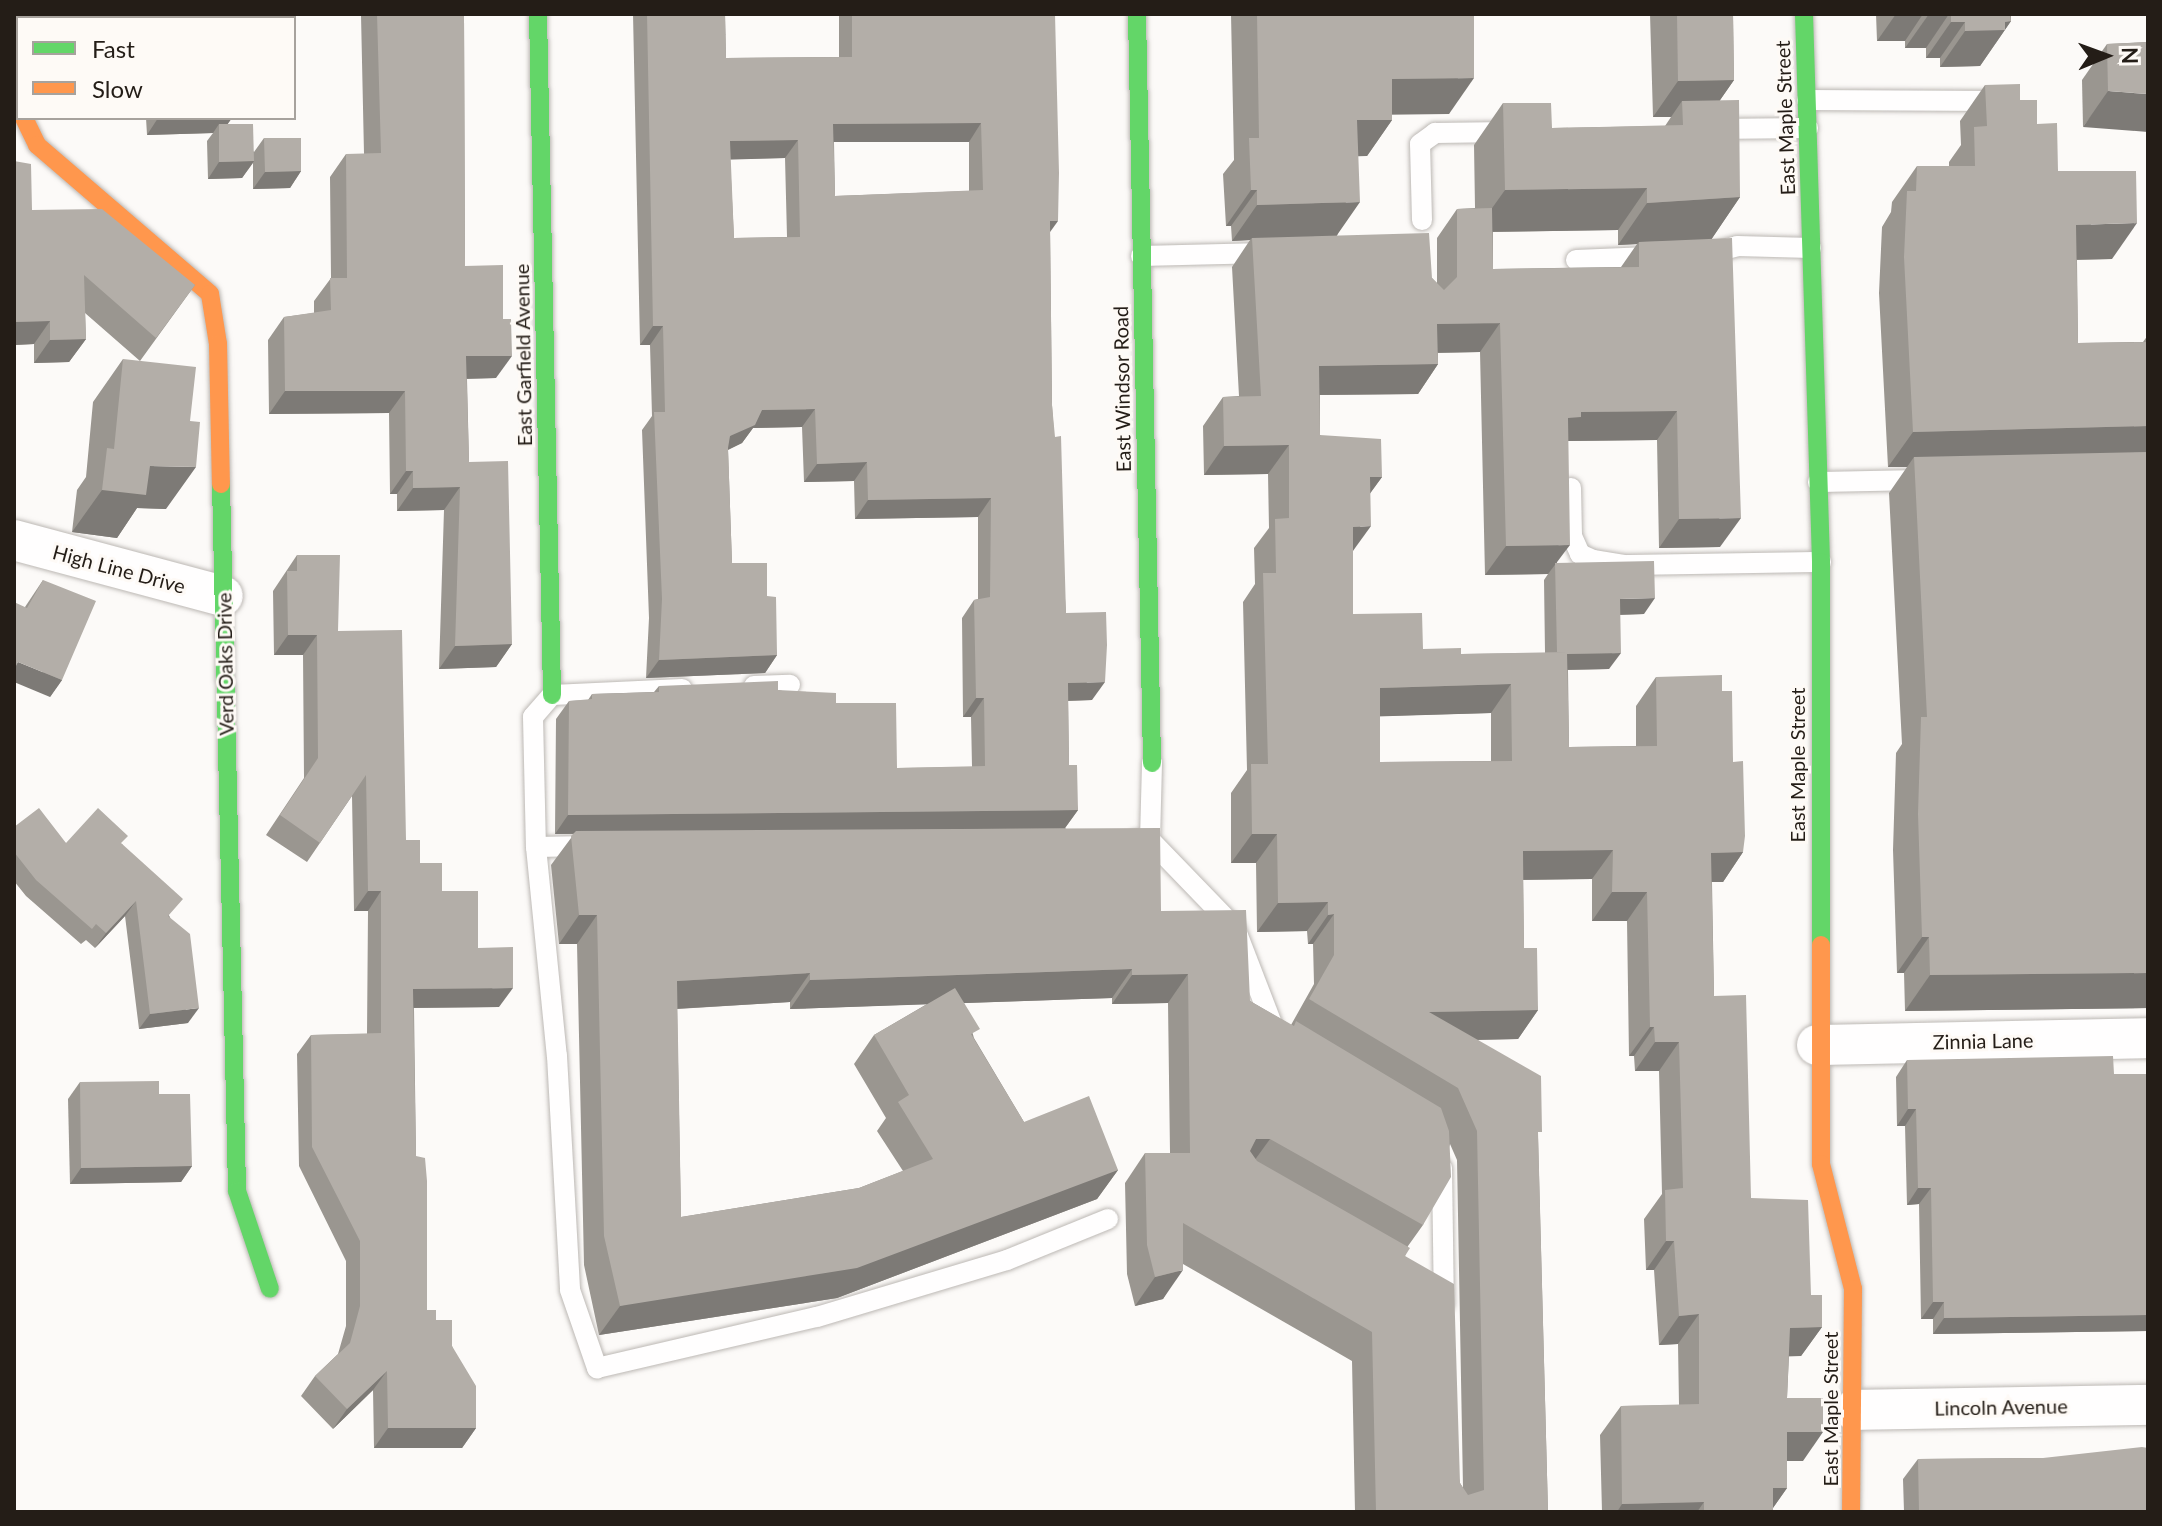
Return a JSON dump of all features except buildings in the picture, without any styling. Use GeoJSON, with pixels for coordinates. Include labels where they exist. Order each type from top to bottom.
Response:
{"type":"FeatureCollection","features":[{"type":"Feature","properties":{"kind":"street","name":"East Garfield Avenue"},"geometry":{"type":"LineString","coordinates":[[538,14],[552,695]]}},
{"type":"Feature","properties":{"kind":"street","name":"East Windsor Road"},"geometry":{"type":"LineString","coordinates":[[1137,14],[1152,763]]}},
{"type":"Feature","properties":{"kind":"street","name":"East Maple Street"},"geometry":{"type":"LineString","coordinates":[[1804,14],[1821,562],[1817,1045],[1821,1164],[1853,1289],[1851,1512]]}},
{"type":"Feature","properties":{"kind":"street","name":"Verd Oaks Drive"},"geometry":{"type":"LineString","coordinates":[[25,136],[172,256],[210,294],[218,344],[237,1191],[270,1289]]}},
{"type":"Feature","properties":{"kind":"street","name":"High Line Drive"},"geometry":{"type":"LineString","coordinates":[[14,540],[223,596]]}},
{"type":"Feature","properties":{"kind":"street","name":"Zinnia Lane"},"geometry":{"type":"LineString","coordinates":[[1817,1045],[2148,1038]]}},
{"type":"Feature","properties":{"kind":"street","name":"Lincoln Avenue"},"geometry":{"type":"LineString","coordinates":[[1854,1410],[2148,1405]]}},
{"type":"Feature","properties":{"kind":"lane"},"geometry":{"type":"LineString","coordinates":[[1807,100],[2025,101]]}},
{"type":"Feature","properties":{"kind":"lane"},"geometry":{"type":"LineString","coordinates":[[1696,130],[1808,128]]}},
{"type":"Feature","properties":{"kind":"lane"},"geometry":{"type":"LineString","coordinates":[[1422,220],[1420,144],[1435,133],[1527,132]]}},
{"type":"Feature","properties":{"kind":"lane"},"geometry":{"type":"LineString","coordinates":[[1576,260],[1708,254],[1737,246],[1811,248]]}},
{"type":"Feature","properties":{"kind":"lane"},"geometry":{"type":"LineString","coordinates":[[1141,256],[1285,252]]}},
{"type":"Feature","properties":{"kind":"lane"},"geometry":{"type":"LineString","coordinates":[[1818,482],[1946,480]]}},
{"type":"Feature","properties":{"kind":"lane"},"geometry":{"type":"LineString","coordinates":[[1571,488],[1572,536],[1580,554],[1593,560],[1624,565],[1821,562]]}},
{"type":"Feature","properties":{"kind":"lane"},"geometry":{"type":"LineString","coordinates":[[790,685],[552,695],[533,717],[536,847],[557,1056],[570,1290],[597,1368],[817,1317],[1007,1260],[1108,1219]]}},
{"type":"Feature","properties":{"kind":"lane"},"geometry":{"type":"LineString","coordinates":[[1152,763],[1150,840],[1235,928],[1277,1036],[1290,1044]]}},
{"type":"Feature","properties":{"kind":"lane"},"geometry":{"type":"LineString","coordinates":[[1111,841],[1150,840]]}},
{"type":"Feature","properties":{"kind":"lane"},"geometry":{"type":"LineString","coordinates":[[536,847],[608,846]]}},
{"type":"Feature","properties":{"kind":"lane"},"geometry":{"type":"LineString","coordinates":[[1438,1148],[1446,1322]]}},
{"type":"Feature","properties":{"kind":"lane"},"geometry":{"type":"LineString","coordinates":[[1417,1277],[1444,1292]]}},
{"type":"Feature","properties":{"kind":"traffic: fast"},"geometry":{"type":"LineString","coordinates":[[538,14],[552,695]]}},
{"type":"Feature","properties":{"kind":"traffic: fast"},"geometry":{"type":"LineString","coordinates":[[1137,14],[1152,763]]}},
{"type":"Feature","properties":{"kind":"traffic: fast"},"geometry":{"type":"LineString","coordinates":[[1804,14],[1821,562],[1821,945]]}},
{"type":"Feature","properties":{"kind":"traffic: fast"},"geometry":{"type":"LineString","coordinates":[[221,484],[237,1191],[270,1289]]}},
{"type":"Feature","properties":{"kind":"traffic: slow"},"geometry":{"type":"LineString","coordinates":[[25,120],[37,145],[210,294],[218,344],[221,484]]}},
{"type":"Feature","properties":{"kind":"traffic: slow"},"geometry":{"type":"LineString","coordinates":[[1821,945],[1821,1164],[1853,1289],[1851,1512]]}}]}
